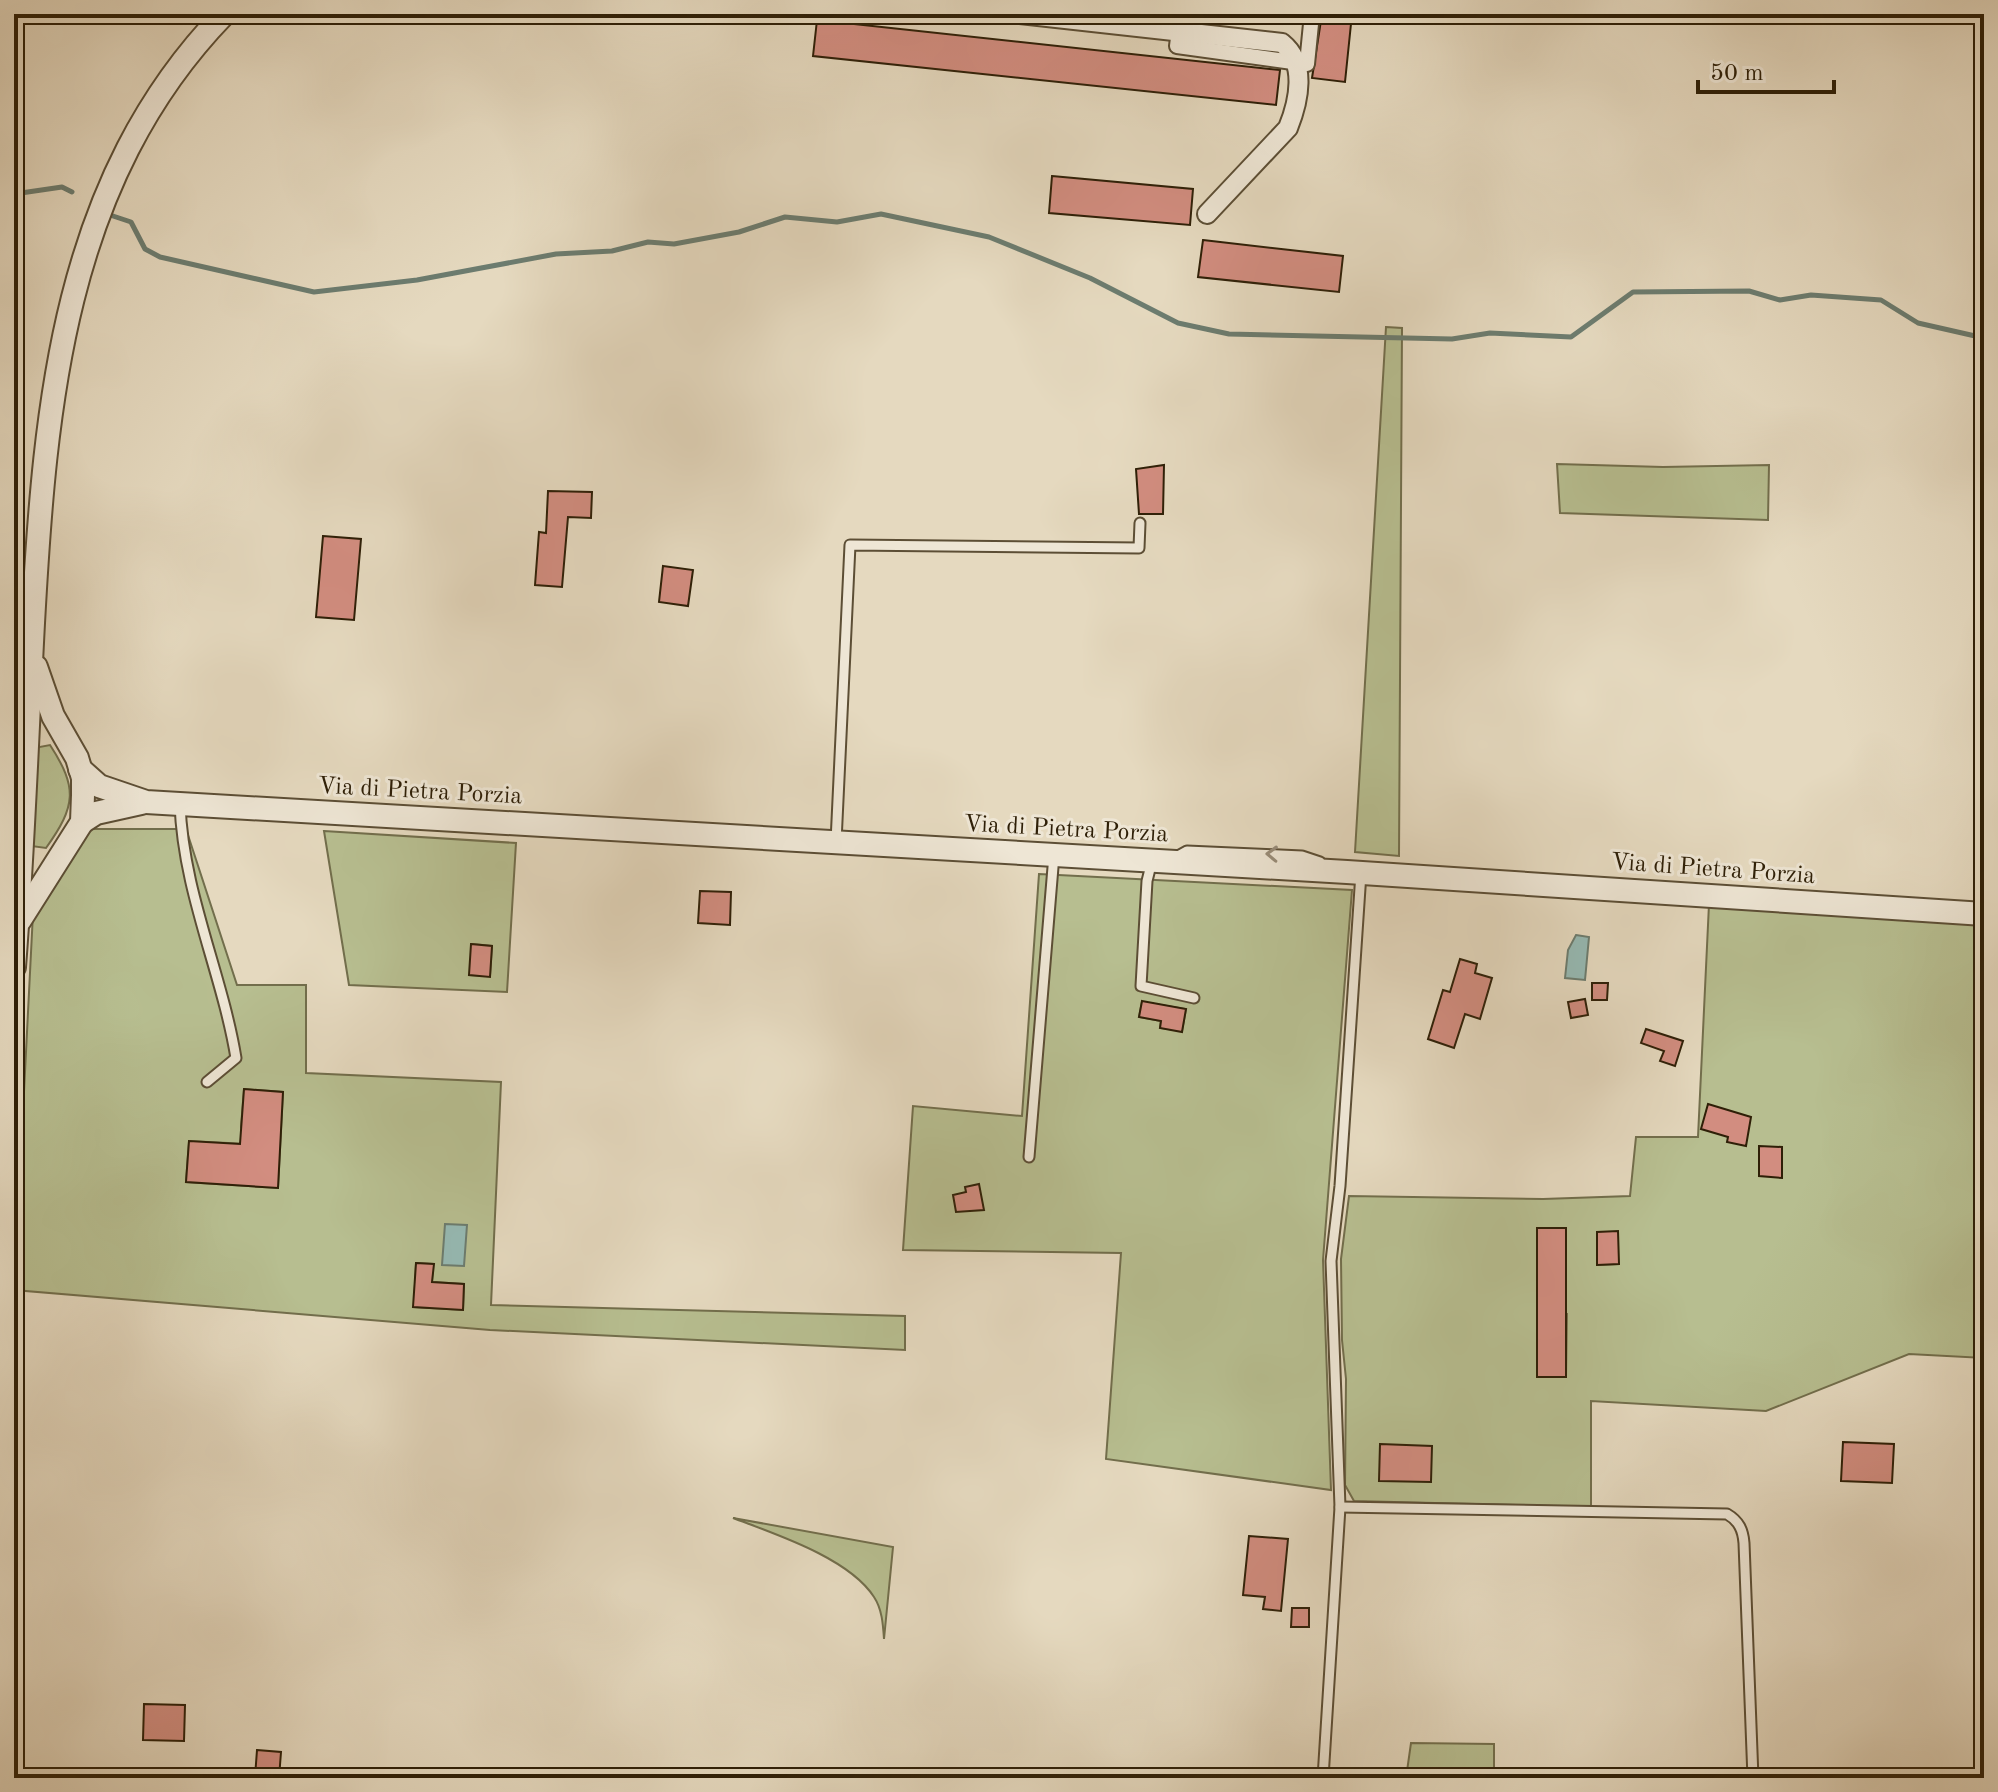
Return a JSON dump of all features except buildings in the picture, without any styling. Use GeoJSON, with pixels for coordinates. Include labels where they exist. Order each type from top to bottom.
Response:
{"type":"FeatureCollection","features":[{"type":"Feature","properties":{"kind":"street"},"geometry":{"type":"LineString","coordinates":[[14,967],[23,844],[20,805],[27,744],[48,418],[72,294],[102,207],[132,141],[166,85],[224,14]]}},
{"type":"Feature","properties":{"kind":"street"},"geometry":{"type":"LineString","coordinates":[[1020,14],[1180,22],[1282,43],[1293,51],[1299,64],[1295,110],[1288,128],[1207,214]]}},
{"type":"Feature","properties":{"kind":"street"},"geometry":{"type":"LineString","coordinates":[[1299,64],[1307,64],[1312,14]]}},
{"type":"Feature","properties":{"kind":"street"},"geometry":{"type":"LineString","coordinates":[[31,654],[83,778],[82,822]]}},
{"type":"Feature","properties":{"kind":"street"},"geometry":{"type":"LineString","coordinates":[[27,744],[42,736],[63,736]]}},
{"type":"Feature","properties":{"kind":"street"},"geometry":{"type":"LineString","coordinates":[[80,769],[99,786],[146,802]]}},
{"type":"Feature","properties":{"kind":"street"},"geometry":{"type":"LineString","coordinates":[[17,933],[21,917],[82,822],[96,813],[146,802]]}},
{"type":"Feature","properties":{"kind":"street","name":"Via di Pietra Porzia"},"geometry":{"type":"LineString","coordinates":[[146,802],[1354,872],[1984,914]]}},
{"type":"Feature","properties":{"kind":"street"},"geometry":{"type":"LineString","coordinates":[[23,844],[33,862],[55,863]]}},
{"type":"Feature","properties":{"kind":"lane"},"geometry":{"type":"LineString","coordinates":[[836,842],[850,545],[1139,548],[1140,523]]}},
{"type":"Feature","properties":{"kind":"lane"},"geometry":{"type":"LineString","coordinates":[[180,804],[181,829],[194,899],[230,1020],[236,1058],[207,1082]]}},
{"type":"Feature","properties":{"kind":"lane"},"geometry":{"type":"LineString","coordinates":[[1029,1157],[1054,855]]}},
{"type":"Feature","properties":{"kind":"lane"},"geometry":{"type":"LineString","coordinates":[[1160,861],[1147,881],[1141,986],[1194,998]]}},
{"type":"Feature","properties":{"kind":"lane"},"geometry":{"type":"LineString","coordinates":[[1323,1778],[1340,1507],[1331,1261],[1340,1186],[1354,872]]}},
{"type":"Feature","properties":{"kind":"lane"},"geometry":{"type":"LineString","coordinates":[[1340,1507],[1727,1514],[1735,1518],[1743,1530],[1744,1543],[1753,1778]]}},
{"type":"Feature","properties":{"kind":"green space"},"geometry":{"type":"Polygon","coordinates":[[[1386,327],[1402,328],[1399,856],[1355,852],[1386,327]]]}},
{"type":"Feature","properties":{"kind":"green space"},"geometry":{"type":"Polygon","coordinates":[[[1557,464],[1663,467],[1769,465],[1768,520],[1560,513],[1557,464]]]}},
{"type":"Feature","properties":{"kind":"green space"},"geometry":{"type":"Polygon","coordinates":[[[50,745],[65,773],[70,797],[63,820],[46,848],[31,846],[34,748],[50,745]]]}},
{"type":"Feature","properties":{"kind":"green space"},"geometry":{"type":"Polygon","coordinates":[[[92,829],[186,829],[237,985],[306,985],[306,1073],[501,1082],[491,1305],[905,1316],[905,1350],[490,1330],[14,1290],[33,913],[68,842],[92,829]],[[244,1089],[241,1127],[248,1144],[189,1141],[186,1182],[278,1188],[283,1092],[244,1089]],[[416,1263],[414,1307],[463,1310],[464,1284],[432,1282],[433,1264],[416,1263]]]}},
{"type":"Feature","properties":{"kind":"green space"},"geometry":{"type":"Polygon","coordinates":[[[324,831],[516,843],[507,992],[349,985],[324,831]],[[472,944],[470,975],[490,976],[492,946],[472,944]]]}},
{"type":"Feature","properties":{"kind":"green space"},"geometry":{"type":"Polygon","coordinates":[[[1039,874],[1352,890],[1323,1260],[1331,1490],[1106,1459],[1121,1253],[903,1250],[913,1106],[1022,1116],[1039,874]],[[1142,1002],[1139,1017],[1161,1021],[1160,1028],[1182,1031],[1186,1009],[1142,1002]]]}},
{"type":"Feature","properties":{"kind":"green space"},"geometry":{"type":"Polygon","coordinates":[[[1709,904],[1984,921],[1984,1358],[1909,1354],[1766,1411],[1591,1401],[1591,1507],[1354,1501],[1345,1485],[1346,1379],[1342,1340],[1341,1259],[1349,1196],[1543,1199],[1630,1196],[1636,1137],[1698,1137],[1709,904]],[[1566,1228],[1538,1306],[1566,1305],[1566,1228]],[[1597,1232],[1597,1265],[1618,1264],[1618,1232],[1597,1232]],[[1538,1314],[1538,1377],[1566,1377],[1567,1314],[1538,1314]]]}},
{"type":"Feature","properties":{"kind":"green space"},"geometry":{"type":"Polygon","coordinates":[[[733,1518],[893,1547],[884,1639],[877,1602],[847,1570],[810,1549],[733,1518]]]}},
{"type":"Feature","properties":{"kind":"green space"},"geometry":{"type":"Polygon","coordinates":[[[1411,1743],[1494,1744],[1494,1778],[1472,1778],[1471,1771],[1406,1778],[1411,1743]]]}},
{"type":"Feature","properties":{"kind":"water"},"geometry":{"type":"Polygon","coordinates":[[[1576,935],[1589,937],[1585,980],[1565,978],[1568,950],[1576,935]]]}},
{"type":"Feature","properties":{"kind":"water"},"geometry":{"type":"Polygon","coordinates":[[[445,1224],[467,1225],[464,1266],[442,1265],[445,1224]]]}},
{"type":"Feature","properties":{"kind":"waterway"},"geometry":{"type":"LineString","coordinates":[[14,194],[62,187],[72,192]]}},
{"type":"Feature","properties":{"kind":"waterway"},"geometry":{"type":"LineString","coordinates":[[113,216],[131,222],[145,249],[160,257],[314,292],[417,280],[556,254],[612,251],[648,242],[674,244],[739,232],[785,217],[837,222],[881,214],[989,237],[1090,278],[1178,323],[1229,334],[1452,339],[1490,333],[1571,337],[1633,292],[1749,291],[1780,300],[1811,295],[1881,300],[1918,323],[1984,338]]}}]}
